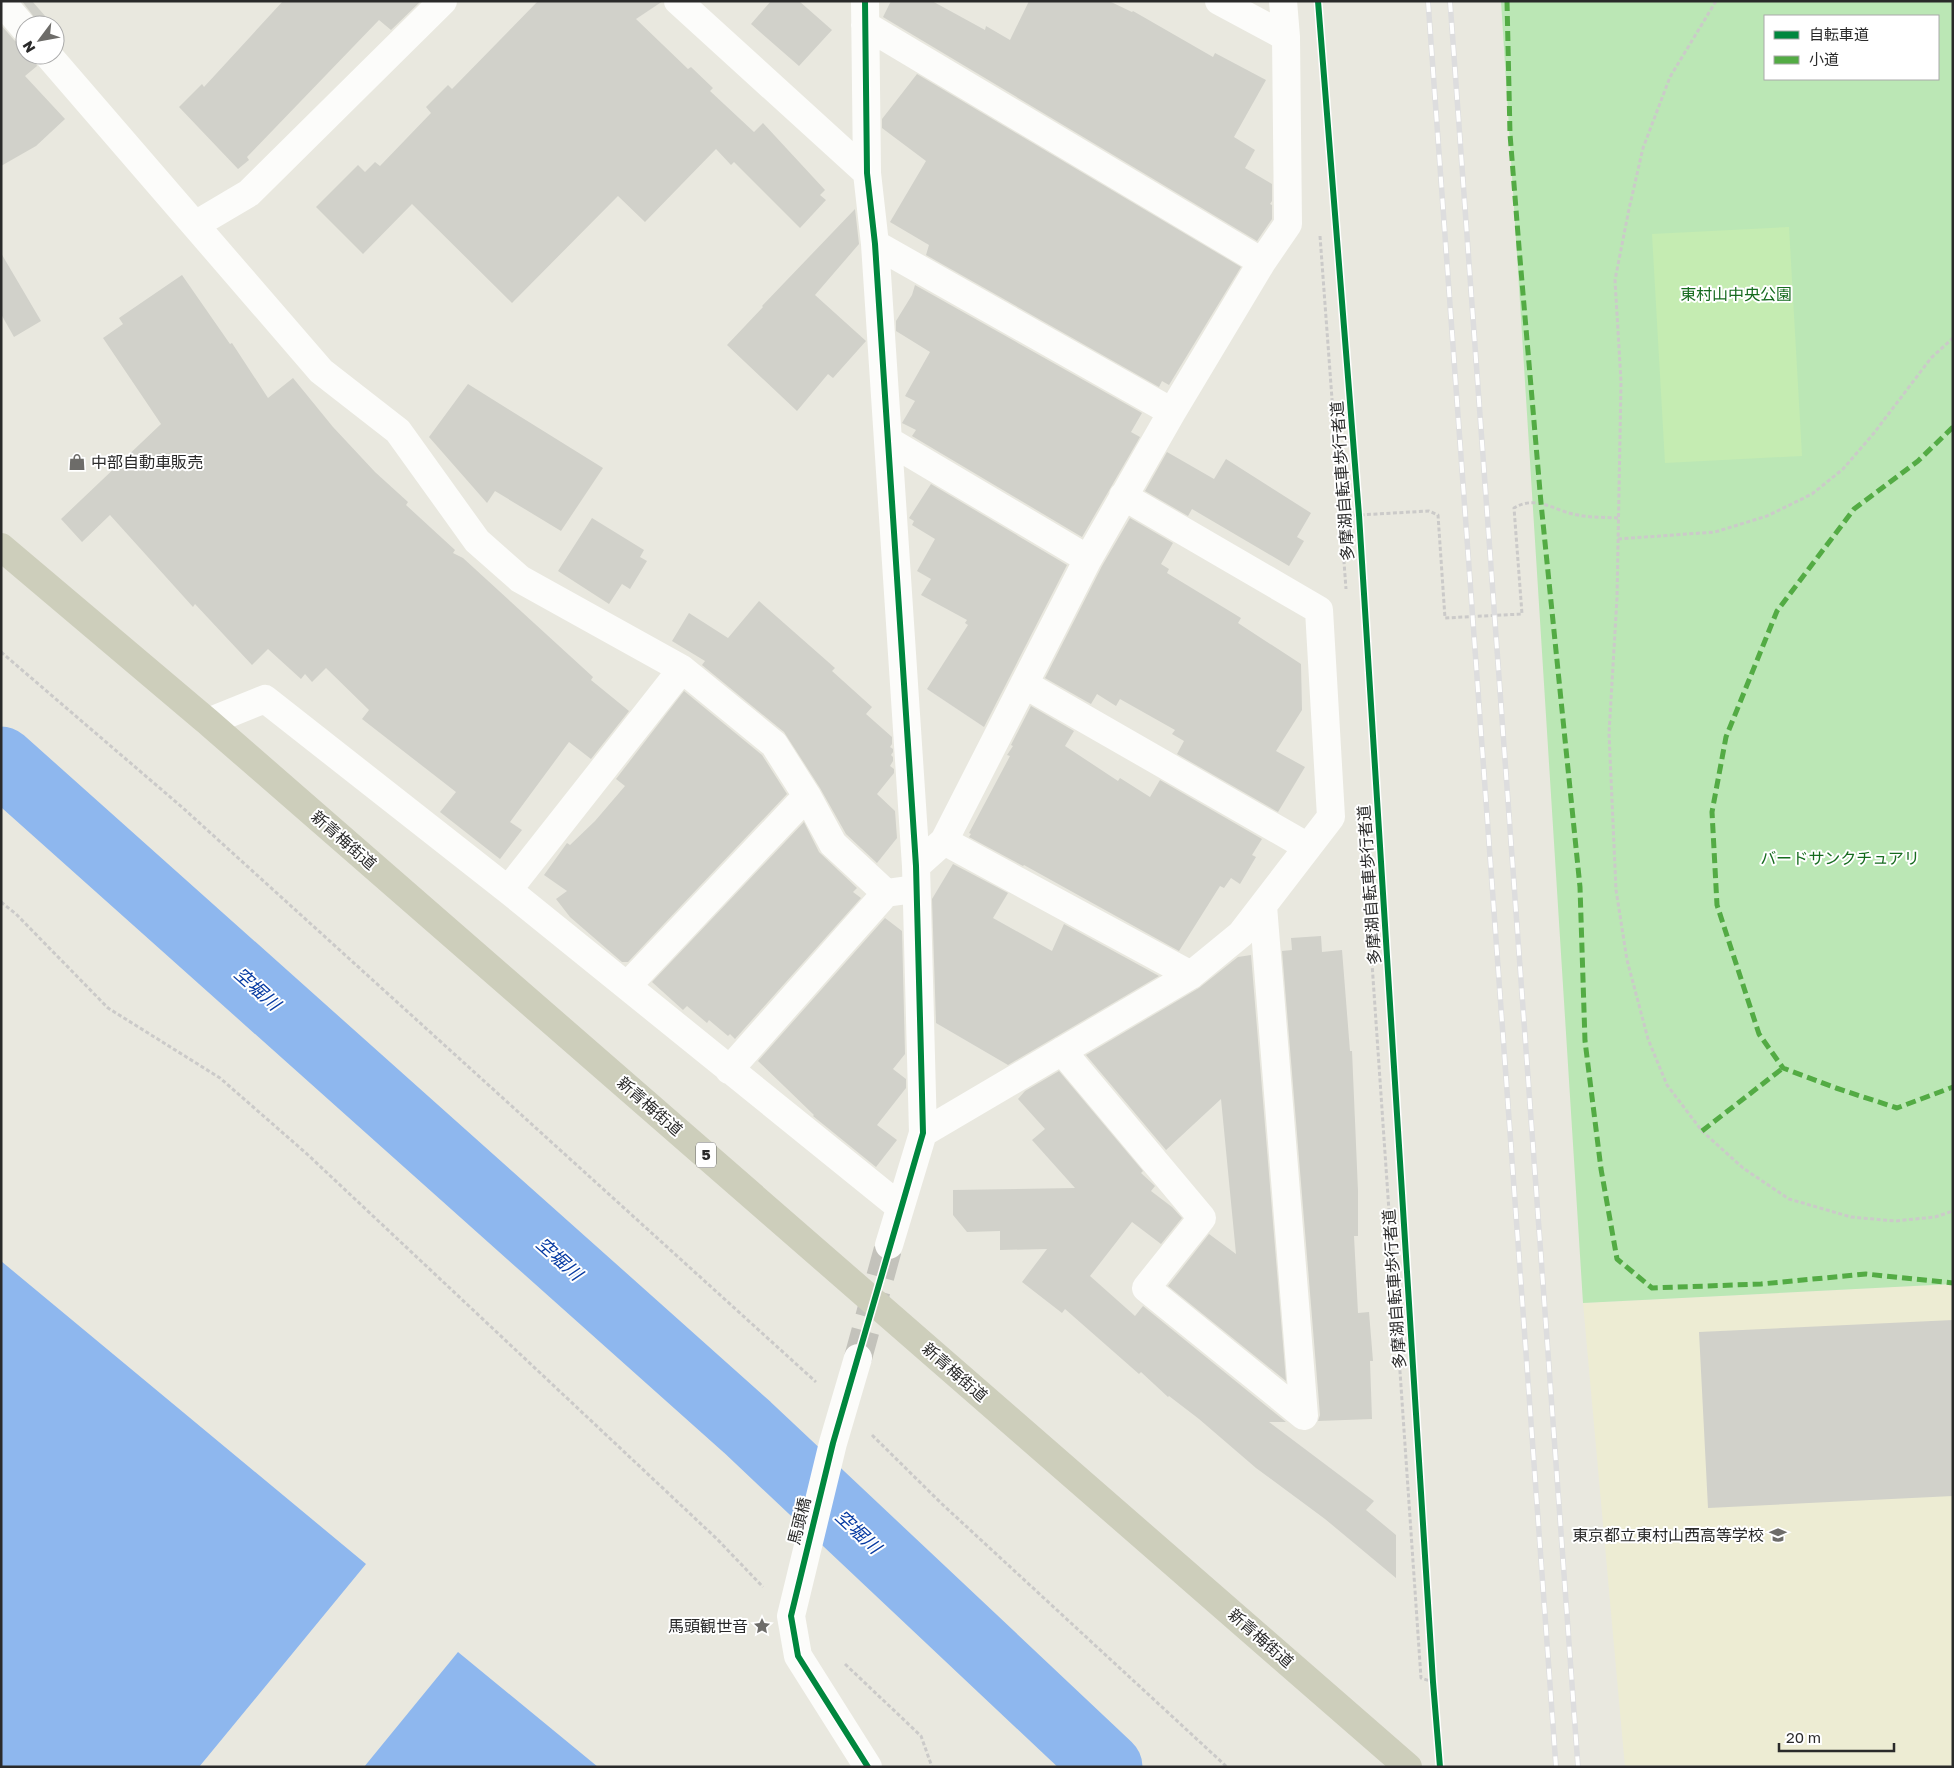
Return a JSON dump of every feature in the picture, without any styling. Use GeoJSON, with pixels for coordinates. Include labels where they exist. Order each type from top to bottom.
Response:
{"type":"FeatureCollection","features":[{"type":"Feature","properties":{"kind":"main road","name":"新青梅街道"},"geometry":{"type":"LineString","coordinates":[[1,547],[208,722],[1408,1767]]}},
{"type":"Feature","properties":{"kind":"street"},"geometry":{"type":"LineString","coordinates":[[195,225],[249,193],[443,1]]}},
{"type":"Feature","properties":{"kind":"street"},"geometry":{"type":"LineString","coordinates":[[678,1],[867,174]]}},
{"type":"Feature","properties":{"kind":"street"},"geometry":{"type":"LineString","coordinates":[[1218,1],[1286,37]]}},
{"type":"Feature","properties":{"kind":"street"},"geometry":{"type":"LineString","coordinates":[[729,1070],[886,893],[915,877],[944,841],[1088,559],[1123,496],[1262,262],[1288,224],[1286,37],[1283,1]]}},
{"type":"Feature","properties":{"kind":"street"},"geometry":{"type":"LineString","coordinates":[[1,2],[15,18]]}},
{"type":"Feature","properties":{"kind":"street"},"geometry":{"type":"LineString","coordinates":[[866,13],[867,174],[876,244],[915,877],[923,1133],[889,1245]]}},
{"type":"Feature","properties":{"kind":"street"},"geometry":{"type":"LineString","coordinates":[[866,13],[1262,262]]}},
{"type":"Feature","properties":{"kind":"street"},"geometry":{"type":"LineString","coordinates":[[57,65],[321,371],[398,431],[477,541],[520,579],[682,668],[774,744],[807,796],[833,844],[886,893]]}},
{"type":"Feature","properties":{"kind":"street"},"geometry":{"type":"LineString","coordinates":[[876,244],[1172,412]]}},
{"type":"Feature","properties":{"kind":"street"},"geometry":{"type":"LineString","coordinates":[[889,441],[1088,559]]}},
{"type":"Feature","properties":{"kind":"street"},"geometry":{"type":"LineString","coordinates":[[923,1133],[1191,975],[1241,934],[1331,817],[1319,610],[1123,496]]}},
{"type":"Feature","properties":{"kind":"street"},"geometry":{"type":"LineString","coordinates":[[508,890],[682,668]]}},
{"type":"Feature","properties":{"kind":"street"},"geometry":{"type":"LineString","coordinates":[[1024,684],[1308,847]]}},
{"type":"Feature","properties":{"kind":"street"},"geometry":{"type":"LineString","coordinates":[[208,722],[265,699],[508,890],[900,1207]]}},
{"type":"Feature","properties":{"kind":"street"},"geometry":{"type":"LineString","coordinates":[[627,986],[807,796]]}},
{"type":"Feature","properties":{"kind":"street"},"geometry":{"type":"LineString","coordinates":[[944,841],[1191,975]]}},
{"type":"Feature","properties":{"kind":"street"},"geometry":{"type":"LineString","coordinates":[[1062,1051],[1202,1218],[1146,1288],[1304,1416],[1263,906]]}},
{"type":"Feature","properties":{"kind":"street","name":"馬頭橋"},"geometry":{"type":"LineString","coordinates":[[791,1611],[833,1443],[858,1358]]}},
{"type":"Feature","properties":{"kind":"street"},"geometry":{"type":"LineString","coordinates":[[791,1611],[798,1656],[868,1767]]}},
{"type":"Feature","properties":{"kind":"path"},"geometry":{"type":"LineString","coordinates":[[1716,1],[1670,77],[1643,148],[1615,280],[1621,382],[1617,598],[1609,733],[1616,890],[1627,960],[1648,1039],[1667,1085],[1702,1131],[1743,1168],[1789,1199],[1851,1217],[1895,1221],[1935,1217],[1953,1211]]}},
{"type":"Feature","properties":{"kind":"path"},"geometry":{"type":"LineString","coordinates":[[1320,229],[1346,596]]}},
{"type":"Feature","properties":{"kind":"path"},"geometry":{"type":"LineString","coordinates":[[1618,539],[1715,532],[1767,516],[1812,494],[1843,469],[1874,433],[1931,358],[1953,338]]}},
{"type":"Feature","properties":{"kind":"path"},"geometry":{"type":"LineString","coordinates":[[1341,516],[1429,511],[1438,515],[1445,618],[1522,614],[1514,508],[1522,503],[1541,503],[1578,515],[1618,518]]}},
{"type":"Feature","properties":{"kind":"path"},"geometry":{"type":"LineString","coordinates":[[1,652],[183,808],[844,1407],[942,1504],[1227,1767]]}},
{"type":"Feature","properties":{"kind":"path"},"geometry":{"type":"LineString","coordinates":[[1362,824],[1421,1678],[1433,1682]]}},
{"type":"Feature","properties":{"kind":"path"},"geometry":{"type":"LineString","coordinates":[[1,902],[16,914],[108,1008],[220,1078],[307,1154],[717,1539],[791,1611]]}},
{"type":"Feature","properties":{"kind":"path"},"geometry":{"type":"LineString","coordinates":[[844,1663],[921,1736],[932,1767]]}},
{"type":"Feature","properties":{"kind":"path"},"geometry":{"type":"LineString","coordinates":[[1432,1672],[1434,1690]]}},
{"type":"Feature","properties":{"kind":"shaded area","name":"東京都立東村山西高等学校"},"geometry":{"type":"Polygon","coordinates":[[[1953,1284],[1953,1767],[1625,1767],[1583,1303],[1953,1284]]]}},
{"type":"Feature","properties":{"kind":"green space","name":"東村山中央公園"},"geometry":{"type":"Polygon","coordinates":[[[1501,1],[1953,1],[1953,1284],[1583,1303],[1501,1]]]}},
{"type":"Feature","properties":{"kind":"green space"},"geometry":{"type":"Polygon","coordinates":[[[1789,227],[1802,456],[1665,463],[1652,234],[1789,227]]]}},
{"type":"Feature","properties":{"kind":"water"},"geometry":{"type":"Polygon","coordinates":[[[1,1261],[366,1564],[199,1767],[1,1767],[1,1261]]]}},
{"type":"Feature","properties":{"kind":"water"},"geometry":{"type":"Polygon","coordinates":[[[458,1652],[598,1767],[364,1767],[458,1652]]]}},
{"type":"Feature","properties":{"kind":"building"},"geometry":{"type":"Polygon","coordinates":[[[22,1],[32,1],[44,15],[32,15],[22,1]]]}},
{"type":"Feature","properties":{"kind":"building"},"geometry":{"type":"Polygon","coordinates":[[[283,1],[421,1],[391,30],[379,20],[247,157],[249,160],[238,169],[179,107],[202,84],[204,87],[283,1]]]}},
{"type":"Feature","properties":{"kind":"building"},"geometry":{"type":"Polygon","coordinates":[[[538,1],[663,1],[636,19],[688,69],[691,67],[713,88],[710,91],[754,132],[763,123],[825,190],[820,195],[826,200],[800,228],[734,162],[731,165],[716,149],[645,222],[618,196],[512,303],[412,204],[363,254],[316,207],[358,165],[365,172],[375,162],[380,166],[431,113],[426,107],[448,85],[452,89],[538,1]]]}},
{"type":"Feature","properties":{"kind":"building"},"geometry":{"type":"Polygon","coordinates":[[[771,1],[799,1],[832,30],[799,66],[751,24],[771,1]]]}},
{"type":"Feature","properties":{"kind":"building"},"geometry":{"type":"Polygon","coordinates":[[[891,1],[932,1],[985,30],[986,26],[1010,40],[1029,1],[1109,1],[1133,11],[1213,57],[1215,53],[1266,80],[1234,137],[1255,150],[1245,168],[1272,184],[1272,201],[1270,204],[1272,205],[1272,219],[1257,241],[883,17],[891,1]]]}},
{"type":"Feature","properties":{"kind":"building"},"geometry":{"type":"Polygon","coordinates":[[[1,25],[15,41],[15,65],[37,65],[25,76],[65,119],[36,146],[1,166],[1,25]]]}},
{"type":"Feature","properties":{"kind":"building"},"geometry":{"type":"Polygon","coordinates":[[[917,74],[1241,267],[1169,385],[1162,381],[1159,387],[926,255],[929,245],[890,222],[926,161],[882,128],[882,119],[917,74]]]}},
{"type":"Feature","properties":{"kind":"building"},"geometry":{"type":"Polygon","coordinates":[[[855,209],[859,244],[815,295],[866,341],[833,378],[828,374],[797,411],[727,345],[855,209]]]}},
{"type":"Feature","properties":{"kind":"building"},"geometry":{"type":"Polygon","coordinates":[[[1,253],[41,321],[14,337],[1,314],[1,253]]]}},
{"type":"Feature","properties":{"kind":"building"},"geometry":{"type":"Polygon","coordinates":[[[182,275],[230,344],[232,343],[268,398],[293,378],[333,427],[375,472],[408,502],[406,505],[455,550],[453,553],[463,558],[593,677],[591,680],[629,711],[591,759],[569,742],[510,822],[522,830],[500,859],[440,812],[456,792],[362,719],[369,710],[326,668],[312,682],[305,674],[301,679],[268,649],[252,665],[195,604],[193,607],[110,515],[82,542],[61,519],[161,424],[103,338],[123,324],[119,318],[182,275]]]}},
{"type":"Feature","properties":{"kind":"building"},"geometry":{"type":"Polygon","coordinates":[[[915,285],[1142,413],[1131,432],[1140,437],[1082,537],[912,436],[916,430],[902,423],[915,401],[905,396],[930,352],[896,331],[896,321],[912,295],[915,285]]]}},
{"type":"Feature","properties":{"kind":"building"},"geometry":{"type":"Polygon","coordinates":[[[468,384],[603,468],[561,531],[495,491],[487,503],[429,437],[468,384]]]}},
{"type":"Feature","properties":{"kind":"building"},"geometry":{"type":"Polygon","coordinates":[[[1167,452],[1214,479],[1226,459],[1311,513],[1297,537],[1304,541],[1289,566],[1192,509],[1188,516],[1145,491],[1167,452]]]}},
{"type":"Feature","properties":{"kind":"building"},"geometry":{"type":"Polygon","coordinates":[[[931,484],[1067,565],[984,727],[927,689],[968,625],[965,623],[967,620],[921,595],[931,579],[917,571],[935,539],[912,525],[914,521],[909,518],[931,484]]]}},
{"type":"Feature","properties":{"kind":"building"},"geometry":{"type":"Polygon","coordinates":[[[592,518],[644,550],[640,557],[647,561],[630,589],[622,584],[609,604],[558,571],[592,518]]]}},
{"type":"Feature","properties":{"kind":"building"},"geometry":{"type":"Polygon","coordinates":[[[1130,518],[1173,543],[1161,564],[1169,569],[1167,573],[1241,618],[1238,623],[1301,664],[1302,710],[1276,751],[1305,767],[1278,812],[1177,754],[1184,741],[1172,734],[1175,730],[1120,699],[1116,706],[1097,694],[1091,704],[1045,678],[1102,566],[1130,518]]]}},
{"type":"Feature","properties":{"kind":"building"},"geometry":{"type":"Polygon","coordinates":[[[759,601],[835,668],[832,671],[872,707],[866,714],[892,737],[890,747],[893,749],[891,755],[893,761],[890,766],[894,769],[894,773],[877,794],[895,811],[897,838],[877,863],[846,834],[820,788],[784,732],[702,665],[705,661],[672,641],[689,613],[728,638],[759,601]]]}},
{"type":"Feature","properties":{"kind":"building"},"geometry":{"type":"Polygon","coordinates":[[[684,691],[762,755],[787,794],[628,962],[622,962],[570,917],[556,899],[567,891],[544,875],[567,843],[570,845],[595,821],[625,786],[616,779],[684,691]]]}},
{"type":"Feature","properties":{"kind":"building"},"geometry":{"type":"Polygon","coordinates":[[[1031,706],[1074,731],[1065,746],[1118,781],[1120,778],[1150,797],[1160,780],[1262,839],[1252,855],[1256,857],[1240,884],[1231,878],[1224,888],[1220,886],[1179,951],[1024,865],[969,837],[971,834],[969,833],[1010,756],[1007,755],[1013,746],[1011,745],[1031,706]]]}},
{"type":"Feature","properties":{"kind":"building"},"geometry":{"type":"Polygon","coordinates":[[[804,822],[819,852],[857,888],[853,892],[861,898],[735,1039],[730,1034],[728,1036],[709,1020],[707,1023],[687,1006],[683,1010],[652,982],[804,822]]]}},
{"type":"Feature","properties":{"kind":"building"},"geometry":{"type":"Polygon","coordinates":[[[953,864],[1008,893],[993,918],[1052,951],[1064,924],[1159,976],[1008,1065],[936,1023],[932,899],[953,864]]]}},
{"type":"Feature","properties":{"kind":"building"},"geometry":{"type":"Polygon","coordinates":[[[885,918],[902,931],[905,1054],[893,1069],[906,1079],[906,1088],[877,1125],[897,1140],[876,1167],[813,1116],[758,1061],[885,918]]]}},
{"type":"Feature","properties":{"kind":"building"},"geometry":{"type":"Polygon","coordinates":[[[1321,936],[1322,952],[1342,950],[1350,1051],[1352,1051],[1358,1191],[1358,1236],[1354,1236],[1358,1313],[1369,1312],[1373,1361],[1370,1361],[1372,1419],[1318,1421],[1320,1415],[1282,951],[1292,950],[1291,938],[1321,936]]]}},
{"type":"Feature","properties":{"kind":"building"},"geometry":{"type":"Polygon","coordinates":[[[1251,955],[1286,1381],[1168,1286],[1209,1234],[1236,1254],[1221,1099],[1166,1150],[1086,1055],[1199,988],[1238,957],[1251,955]]]}},
{"type":"Feature","properties":{"kind":"building"},"geometry":{"type":"Polygon","coordinates":[[[1059,1071],[1143,1171],[1141,1173],[1155,1186],[1151,1191],[1172,1207],[1182,1218],[1161,1244],[1132,1222],[1090,1276],[1135,1316],[1143,1306],[1286,1422],[1269,1422],[1374,1501],[1366,1510],[1396,1535],[1396,1578],[1325,1519],[1256,1468],[1199,1419],[1168,1397],[1141,1372],[1139,1374],[1065,1309],[1062,1313],[1022,1282],[1047,1249],[1000,1250],[1000,1231],[967,1232],[953,1215],[953,1190],[1075,1188],[1032,1140],[1045,1129],[1018,1099],[1025,1091],[1059,1071]]]}},
{"type":"Feature","properties":{"kind":"building"},"geometry":{"type":"Polygon","coordinates":[[[1953,1320],[1953,1496],[1708,1508],[1699,1332],[1953,1320]]]}},
{"type":"Feature","properties":{"kind":"waterway","name":"空堀川"},"geometry":{"type":"LineString","coordinates":[[1,761],[747,1427],[1108,1767]]}},
{"type":"Feature","properties":{"kind":"tunnel"},"geometry":{"type":"LineString","coordinates":[[858,1358],[889,1245]]}},
{"type":"Feature","properties":{"kind":"railway"},"geometry":{"type":"LineString","coordinates":[[1428,1],[1556,1767]]}},
{"type":"Feature","properties":{"kind":"railway"},"geometry":{"type":"LineString","coordinates":[[1450,1],[1578,1767]]}},
{"type":"Feature","properties":{"kind":"marked path"},"geometry":{"type":"LineString","coordinates":[[1507,1],[1510,134],[1541,503],[1580,887],[1585,1041],[1601,1169],[1617,1259],[1652,1288],[1761,1284],[1866,1274],[1953,1283]]}},
{"type":"Feature","properties":{"kind":"marked path"},"geometry":{"type":"LineString","coordinates":[[1953,427],[1918,461],[1854,509],[1777,611],[1726,737],[1712,812],[1717,905],[1759,1034],[1783,1068],[1897,1108],[1953,1087]]}},
{"type":"Feature","properties":{"kind":"marked path"},"geometry":{"type":"LineString","coordinates":[[1702,1131],[1783,1068]]}},
{"type":"Feature","properties":{"kind":"cycle path"},"geometry":{"type":"LineString","coordinates":[[865,1],[867,173],[875,244],[916,866],[923,1133],[833,1443],[791,1616],[798,1656],[868,1767]]}},
{"type":"Feature","properties":{"kind":"cycle path","name":"多摩湖自転車歩行者道"},"geometry":{"type":"LineString","coordinates":[[1318,1],[1359,515],[1440,1767]]}},
{"type":"Feature","properties":{"kind":"place","name":"中部自動車販売"},"geometry":{"type":"Point","coordinates":[77,462]}},
{"type":"Feature","properties":{"kind":"place","name":"東京都立東村山西高等学校"},"geometry":{"type":"Point","coordinates":[1778,1535]}},
{"type":"Feature","properties":{"kind":"place","name":"馬頭観世音"},"geometry":{"type":"Point","coordinates":[762,1626]}},
{"type":"Feature","properties":{"kind":"park label","name":"バードサンクチュアリ"},"geometry":{"type":"Point","coordinates":[1840,858]}}]}
